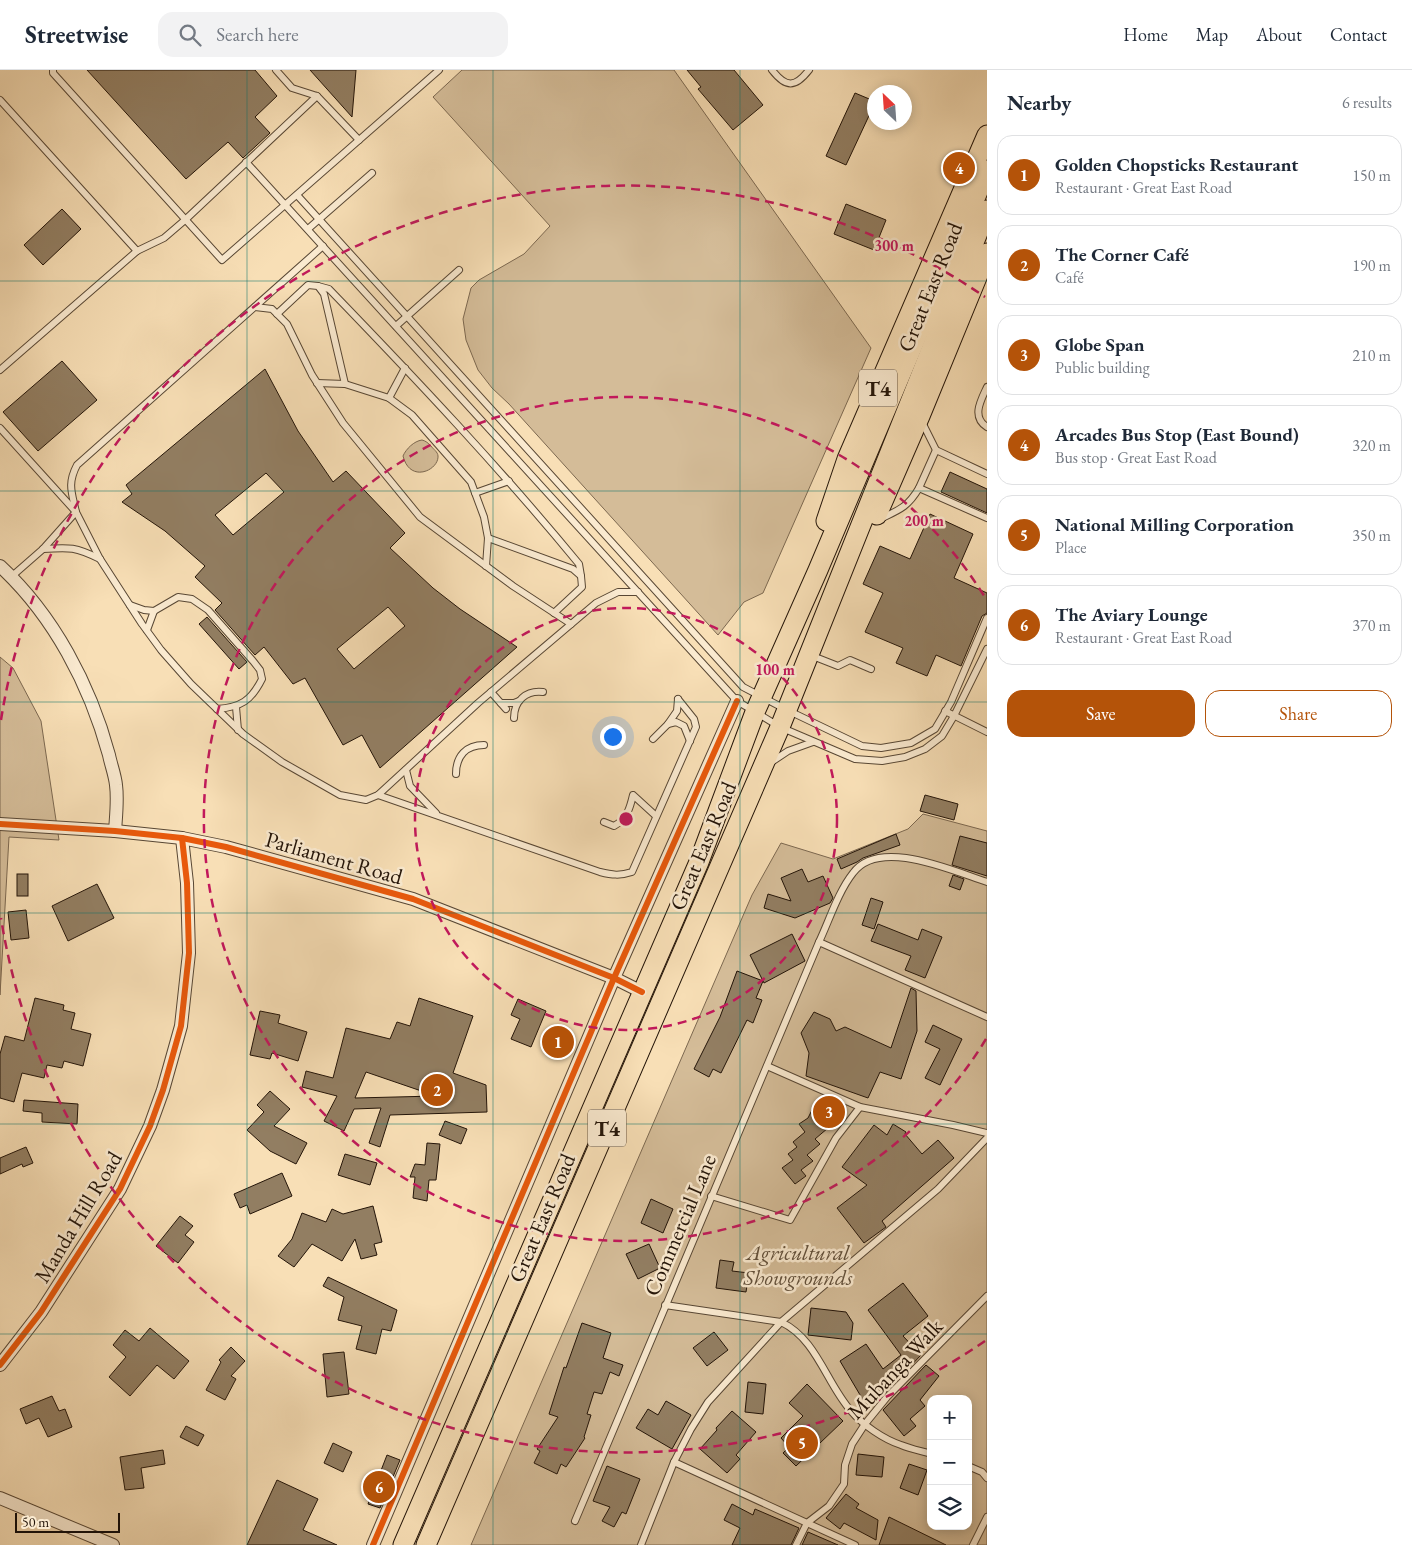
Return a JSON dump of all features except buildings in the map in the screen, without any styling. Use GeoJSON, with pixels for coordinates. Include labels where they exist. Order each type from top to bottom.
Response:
{"type":"FeatureCollection","features":[{"type":"Feature","properties":{"kind":"main road","name":"Great East Road"},"geometry":{"type":"LineString","coordinates":[[785,646],[789,621],[847,459],[987,135]]}},
{"type":"Feature","properties":{"kind":"main road","name":"Great East Road"},"geometry":{"type":"LineString","coordinates":[[403,1545],[699,862],[759,705],[987,170]]}},
{"type":"Feature","properties":{"kind":"main road","name":"Great East Road"},"geometry":{"type":"LineString","coordinates":[[426,1545],[784,719],[987,210]]}},
{"type":"Feature","properties":{"kind":"main road","name":"Great East Road"},"geometry":{"type":"LineString","coordinates":[[829,605],[844,590],[920,416],[987,253]]}},
{"type":"Feature","properties":{"kind":"street"},"geometry":{"type":"LineString","coordinates":[[0,566],[12,577],[47,620],[76,669],[101,726],[116,785],[115,831]]}},
{"type":"Feature","properties":{"kind":"street"},"geometry":{"type":"LineString","coordinates":[[373,1545],[614,978],[736,701]]}},
{"type":"Feature","properties":{"kind":"street","name":"Parliament Road"},"geometry":{"type":"LineString","coordinates":[[0,824],[115,831],[182,838],[290,863],[413,899],[614,978],[642,992]]}},
{"type":"Feature","properties":{"kind":"street","name":"Manda Hill Road"},"geometry":{"type":"LineString","coordinates":[[0,1365],[41,1312],[120,1190],[150,1126],[163,1090],[181,1026],[189,953],[187,884],[182,838]]}},
{"type":"Feature","properties":{"kind":"street"},"geometry":{"type":"LineString","coordinates":[[0,1498],[114,1545]]}},
{"type":"Feature","properties":{"kind":"lane"},"geometry":{"type":"LineString","coordinates":[[53,70],[52,73],[222,260],[439,70]]}},
{"type":"Feature","properties":{"kind":"lane"},"geometry":{"type":"LineString","coordinates":[[276,70],[292,88],[317,96],[359,140]]}},
{"type":"Feature","properties":{"kind":"lane"},"geometry":{"type":"LineString","coordinates":[[772,70],[780,81],[791,84],[801,80],[809,70]]}},
{"type":"Feature","properties":{"kind":"lane"},"geometry":{"type":"LineString","coordinates":[[0,370],[137,251],[164,238],[185,220],[317,96]]}},
{"type":"Feature","properties":{"kind":"lane"},"geometry":{"type":"LineString","coordinates":[[1,103],[137,251]]}},
{"type":"Feature","properties":{"kind":"lane"},"geometry":{"type":"LineString","coordinates":[[246,162],[736,701],[759,705],[784,719],[862,746],[881,748],[911,743],[935,728],[945,712],[987,618]]}},
{"type":"Feature","properties":{"kind":"lane"},"geometry":{"type":"LineString","coordinates":[[308,230],[372,173]]}},
{"type":"Feature","properties":{"kind":"lane"},"geometry":{"type":"LineString","coordinates":[[297,195],[759,705],[784,719],[813,742],[855,759],[882,761],[905,758],[925,749],[942,736],[987,649]]}},
{"type":"Feature","properties":{"kind":"lane"},"geometry":{"type":"LineString","coordinates":[[323,246],[77,465],[72,474],[70,485],[76,512],[100,559],[161,650],[191,684],[238,730],[282,762],[340,795],[366,800],[378,795],[491,692],[596,603],[618,592],[638,592]]}},
{"type":"Feature","properties":{"kind":"lane"},"geometry":{"type":"LineString","coordinates":[[396,326],[459,270]]}},
{"type":"Feature","properties":{"kind":"lane"},"geometry":{"type":"LineString","coordinates":[[277,314],[308,285],[329,289],[405,368],[509,481],[579,564],[582,587],[554,613]]}},
{"type":"Feature","properties":{"kind":"lane"},"geometry":{"type":"LineString","coordinates":[[318,286],[324,294],[346,384]]}},
{"type":"Feature","properties":{"kind":"lane"},"geometry":{"type":"LineString","coordinates":[[255,307],[272,309],[287,324],[317,383],[343,423],[420,517],[486,566],[571,624]]}},
{"type":"Feature","properties":{"kind":"lane"},"geometry":{"type":"LineString","coordinates":[[389,398],[405,368]]}},
{"type":"Feature","properties":{"kind":"lane"},"geometry":{"type":"LineString","coordinates":[[317,383],[346,384],[389,398],[412,415],[471,482],[484,517],[488,538],[486,566]]}},
{"type":"Feature","properties":{"kind":"lane"},"geometry":{"type":"LineString","coordinates":[[987,388],[978,408],[978,417],[984,426],[987,427]]}},
{"type":"Feature","properties":{"kind":"lane"},"geometry":{"type":"LineString","coordinates":[[920,416],[922,424],[936,450],[987,474]]}},
{"type":"Feature","properties":{"kind":"lane"},"geometry":{"type":"LineString","coordinates":[[0,428],[76,512]]}},
{"type":"Feature","properties":{"kind":"lane"},"geometry":{"type":"LineString","coordinates":[[874,521],[904,508],[912,500],[936,450]]}},
{"type":"Feature","properties":{"kind":"lane"},"geometry":{"type":"LineString","coordinates":[[475,493],[509,481]]}},
{"type":"Feature","properties":{"kind":"lane"},"geometry":{"type":"LineString","coordinates":[[919,488],[987,518]]}},
{"type":"Feature","properties":{"kind":"lane"},"geometry":{"type":"LineString","coordinates":[[12,577],[43,549],[76,512]]}},
{"type":"Feature","properties":{"kind":"lane"},"geometry":{"type":"LineString","coordinates":[[488,538],[573,569],[581,576]]}},
{"type":"Feature","properties":{"kind":"lane"},"geometry":{"type":"LineString","coordinates":[[43,549],[69,547],[85,551],[100,559]]}},
{"type":"Feature","properties":{"kind":"lane"},"geometry":{"type":"LineString","coordinates":[[130,605],[154,611],[178,597],[192,599],[208,610],[253,661],[260,670],[262,679],[256,692],[236,707],[217,709]]}},
{"type":"Feature","properties":{"kind":"lane"},"geometry":{"type":"LineString","coordinates":[[147,630],[154,611]]}},
{"type":"Feature","properties":{"kind":"lane"},"geometry":{"type":"LineString","coordinates":[[809,654],[838,666],[850,660],[871,669]]}},
{"type":"Feature","properties":{"kind":"lane"},"geometry":{"type":"LineString","coordinates":[[736,701],[743,687]]}},
{"type":"Feature","properties":{"kind":"lane"},"geometry":{"type":"LineString","coordinates":[[491,692],[506,709]]}},
{"type":"Feature","properties":{"kind":"lane"},"geometry":{"type":"LineString","coordinates":[[501,703],[514,703],[530,693],[544,692]]}},
{"type":"Feature","properties":{"kind":"lane"},"geometry":{"type":"LineString","coordinates":[[514,718],[519,700]]}},
{"type":"Feature","properties":{"kind":"lane"},"geometry":{"type":"LineString","coordinates":[[378,795],[600,872],[623,875],[632,872],[696,727],[694,719],[678,700],[677,710],[668,724],[653,739]]}},
{"type":"Feature","properties":{"kind":"lane"},"geometry":{"type":"LineString","coordinates":[[236,707],[238,730]]}},
{"type":"Feature","properties":{"kind":"lane"},"geometry":{"type":"LineString","coordinates":[[945,712],[987,732]]}},
{"type":"Feature","properties":{"kind":"lane"},"geometry":{"type":"LineString","coordinates":[[668,724],[676,722],[684,726],[690,741]]}},
{"type":"Feature","properties":{"kind":"lane"},"geometry":{"type":"LineString","coordinates":[[762,768],[788,751],[813,742]]}},
{"type":"Feature","properties":{"kind":"lane"},"geometry":{"type":"LineString","coordinates":[[456,774],[457,762],[464,752],[470,747],[484,745]]}},
{"type":"Feature","properties":{"kind":"lane"},"geometry":{"type":"LineString","coordinates":[[406,770],[410,786],[439,816]]}},
{"type":"Feature","properties":{"kind":"lane"},"geometry":{"type":"LineString","coordinates":[[604,822],[614,826],[622,821],[630,808],[633,795],[656,816]]}},
{"type":"Feature","properties":{"kind":"lane","name":"Commercial Lane"},"geometry":{"type":"LineString","coordinates":[[574,1522],[819,942],[854,871],[869,860],[888,855],[916,859],[987,882]]}},
{"type":"Feature","properties":{"kind":"lane"},"geometry":{"type":"LineString","coordinates":[[819,942],[987,1016]]}},
{"type":"Feature","properties":{"kind":"lane"},"geometry":{"type":"LineString","coordinates":[[767,1066],[860,1107],[987,1133]]}},
{"type":"Feature","properties":{"kind":"lane"},"geometry":{"type":"LineString","coordinates":[[711,1196],[790,1220],[836,1138],[860,1107]]}},
{"type":"Feature","properties":{"kind":"lane"},"geometry":{"type":"LineString","coordinates":[[640,1545],[674,1462],[708,1402],[781,1322],[938,1188],[987,1138]]}},
{"type":"Feature","properties":{"kind":"lane","name":"Mubanga Walk"},"geometry":{"type":"LineString","coordinates":[[796,1545],[806,1523],[829,1506],[844,1484],[844,1465],[852,1444],[865,1424],[887,1397],[987,1296]]}},
{"type":"Feature","properties":{"kind":"lane"},"geometry":{"type":"LineString","coordinates":[[665,1305],[781,1322],[791,1327],[801,1335],[812,1350],[852,1413],[883,1437],[900,1445],[927,1453]]}},
{"type":"Feature","properties":{"kind":"lane"},"geometry":{"type":"LineString","coordinates":[[674,1462],[855,1545]]}},
{"type":"Feature","properties":{"kind":"lane"},"geometry":{"type":"LineString","coordinates":[[972,1468],[982,1472],[987,1478]]}},
{"type":"Feature","properties":{"kind":"lane"},"geometry":{"type":"LineString","coordinates":[[973,1545],[987,1517]]}},
{"type":"Feature","properties":{"kind":"green space"},"geometry":{"type":"Polygon","coordinates":[[[462,70],[674,70],[871,348],[763,593],[744,602],[718,635],[509,404],[492,388],[478,370],[466,340],[463,319],[471,288],[479,280],[524,254],[550,226],[433,97],[462,70]]]}},
{"type":"Feature","properties":{"kind":"green space"},"geometry":{"type":"Polygon","coordinates":[[[422,440],[431,446],[438,456],[434,466],[429,470],[417,472],[407,465],[403,456],[411,446],[422,440]]]}},
{"type":"Feature","properties":{"kind":"green space"},"geometry":{"type":"Polygon","coordinates":[[[0,657],[13,668],[41,721],[59,840],[9,837],[0,995],[0,657]]]}},
{"type":"Feature","properties":{"kind":"green space","name":"Agricultural Showgrounds"},"geometry":{"type":"Polygon","coordinates":[[[923,814],[987,831],[987,1545],[471,1545],[752,895],[781,843],[833,859],[908,829],[923,814]]]}},
{"type":"Feature","properties":{"kind":"cycle path"},"geometry":{"type":"LineString","coordinates":[[373,1545],[614,978],[737,701]]}},
{"type":"Feature","properties":{"kind":"cycle path"},"geometry":{"type":"LineString","coordinates":[[0,824],[115,831],[182,838],[226,847],[413,899],[614,978],[642,992]]}},
{"type":"Feature","properties":{"kind":"cycle path"},"geometry":{"type":"LineString","coordinates":[[0,1365],[41,1312],[120,1189],[150,1126],[163,1090],[181,1026],[189,953],[187,883],[182,838]]}},
{"type":"Feature","properties":{"kind":"place","name":"Arcades Bus Stop (East Bound)"},"geometry":{"type":"Point","coordinates":[959,168]}},
{"type":"Feature","properties":{"kind":"place","name":"Golden Chopsticks Restaurant"},"geometry":{"type":"Point","coordinates":[558,1042]}},
{"type":"Feature","properties":{"kind":"place","name":"The Corner Café"},"geometry":{"type":"Point","coordinates":[437,1090]}},
{"type":"Feature","properties":{"kind":"place","name":"Globe Span"},"geometry":{"type":"Point","coordinates":[829,1112]}},
{"type":"Feature","properties":{"kind":"place","name":"National Milling Corporation"},"geometry":{"type":"Point","coordinates":[802,1443]}},
{"type":"Feature","properties":{"kind":"place","name":"The Aviary Lounge"},"geometry":{"type":"Point","coordinates":[379,1487]}}]}
